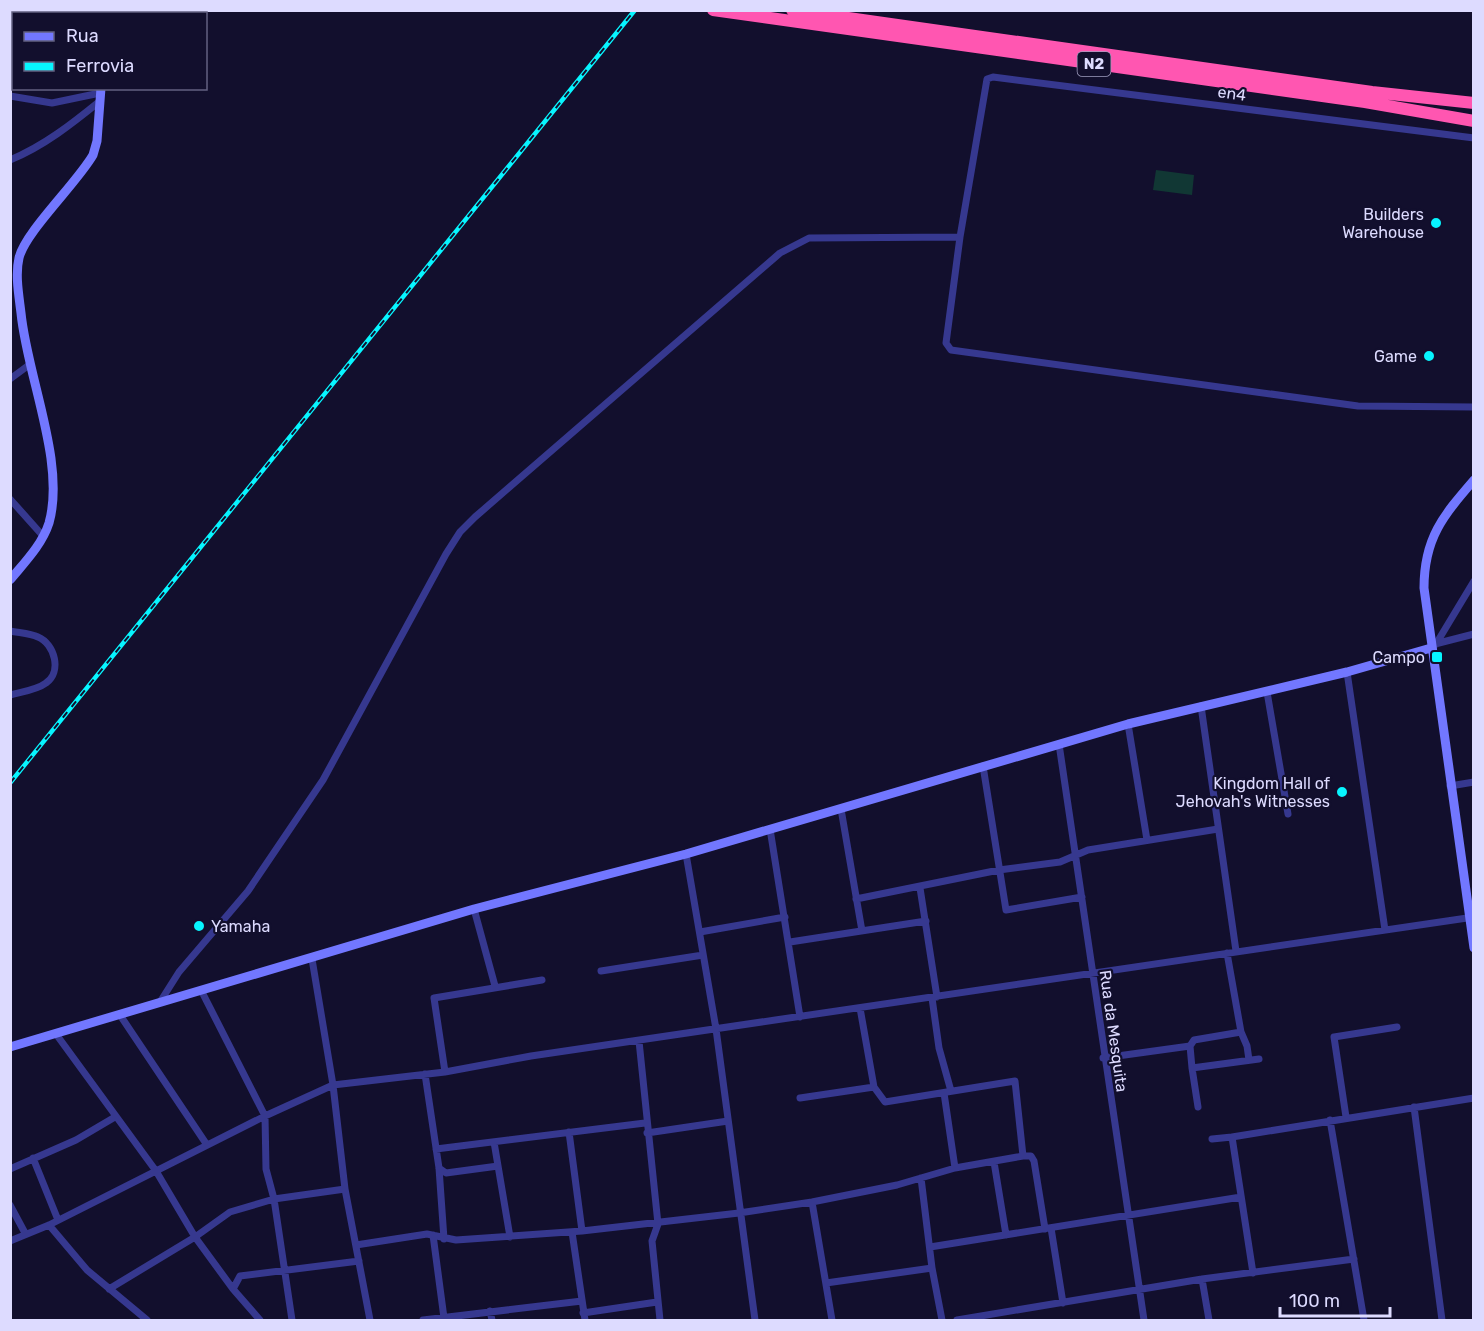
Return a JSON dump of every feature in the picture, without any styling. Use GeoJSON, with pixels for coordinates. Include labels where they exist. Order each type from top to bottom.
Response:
{"type":"FeatureCollection","features":[{"type":"Feature","properties":{"kind":"highway","name":"N2"},"geometry":{"type":"LineString","coordinates":[[713,10],[1365,102],[1473,121]]}},
{"type":"Feature","properties":{"kind":"highway","name":"N2"},"geometry":{"type":"LineString","coordinates":[[792,10],[1372,92],[1473,103]]}},
{"type":"Feature","properties":{"kind":"street","name":"en4"},"geometry":{"type":"LineString","coordinates":[[960,237],[987,79],[993,77],[1080,86],[1473,138]]}},
{"type":"Feature","properties":{"kind":"street"},"geometry":{"type":"LineString","coordinates":[[10,96],[52,103],[100,94]]}},
{"type":"Feature","properties":{"kind":"street"},"geometry":{"type":"LineString","coordinates":[[10,160],[24,154],[72,124],[100,94]]}},
{"type":"Feature","properties":{"kind":"street"},"geometry":{"type":"LineString","coordinates":[[10,580],[43,536],[51,513],[52,472],[29,365],[14,278],[15,259],[93,155],[97,141],[100,94]]}},
{"type":"Feature","properties":{"kind":"street"},"geometry":{"type":"LineString","coordinates":[[160,1002],[179,972],[248,891],[317,790],[460,532],[780,252],[797,242],[809,238],[960,237],[946,343],[951,350],[1358,406],[1473,406]]}},
{"type":"Feature","properties":{"kind":"street"},"geometry":{"type":"LineString","coordinates":[[10,379],[29,365]]}},
{"type":"Feature","properties":{"kind":"street"},"geometry":{"type":"LineString","coordinates":[[1473,480],[1437,526],[1428,547],[1424,588],[1434,646],[1450,786],[1471,918],[1473,948]]}},
{"type":"Feature","properties":{"kind":"street"},"geometry":{"type":"LineString","coordinates":[[10,499],[43,536]]}},
{"type":"Feature","properties":{"kind":"street"},"geometry":{"type":"LineString","coordinates":[[1434,646],[1473,581]]}},
{"type":"Feature","properties":{"kind":"street"},"geometry":{"type":"LineString","coordinates":[[10,631],[40,637],[51,650],[56,665],[54,675],[45,684],[10,695]]}},
{"type":"Feature","properties":{"kind":"street"},"geometry":{"type":"LineString","coordinates":[[10,1047],[474,909],[686,854],[1128,724],[1347,672],[1473,634]]}},
{"type":"Feature","properties":{"kind":"street"},"geometry":{"type":"LineString","coordinates":[[1347,672],[1385,930]]}},
{"type":"Feature","properties":{"kind":"street"},"geometry":{"type":"LineString","coordinates":[[1267,692],[1288,814]]}},
{"type":"Feature","properties":{"kind":"street"},"geometry":{"type":"LineString","coordinates":[[1201,706],[1236,951]]}},
{"type":"Feature","properties":{"kind":"street"},"geometry":{"type":"LineString","coordinates":[[1128,724],[1148,840]]}},
{"type":"Feature","properties":{"kind":"street","name":"Rua da Mesquita"},"geometry":{"type":"LineString","coordinates":[[1059,744],[1083,897],[1103,1058],[1144,1320]]}},
{"type":"Feature","properties":{"kind":"street"},"geometry":{"type":"LineString","coordinates":[[983,766],[1006,910],[1083,897]]}},
{"type":"Feature","properties":{"kind":"street"},"geometry":{"type":"LineString","coordinates":[[1450,786],[1473,782]]}},
{"type":"Feature","properties":{"kind":"street"},"geometry":{"type":"LineString","coordinates":[[841,809],[861,931]]}},
{"type":"Feature","properties":{"kind":"street"},"geometry":{"type":"LineString","coordinates":[[770,829],[786,917],[800,1017]]}},
{"type":"Feature","properties":{"kind":"street"},"geometry":{"type":"LineString","coordinates":[[856,899],[920,888],[999,870],[1059,862],[1089,850],[1218,829]]}},
{"type":"Feature","properties":{"kind":"street"},"geometry":{"type":"LineString","coordinates":[[686,854],[716,1029],[755,1320]]}},
{"type":"Feature","properties":{"kind":"street"},"geometry":{"type":"LineString","coordinates":[[920,888],[926,921],[939,1048],[947,1092],[955,1168]]}},
{"type":"Feature","properties":{"kind":"street"},"geometry":{"type":"LineString","coordinates":[[474,909],[495,986]]}},
{"type":"Feature","properties":{"kind":"street"},"geometry":{"type":"LineString","coordinates":[[700,932],[786,917]]}},
{"type":"Feature","properties":{"kind":"street"},"geometry":{"type":"LineString","coordinates":[[10,1241],[58,1220],[265,1116],[333,1085],[445,1072],[716,1029],[1471,918]]}},
{"type":"Feature","properties":{"kind":"street"},"geometry":{"type":"LineString","coordinates":[[789,942],[926,921]]}},
{"type":"Feature","properties":{"kind":"street"},"geometry":{"type":"LineString","coordinates":[[1227,953],[1241,1032],[1249,1060]]}},
{"type":"Feature","properties":{"kind":"street"},"geometry":{"type":"LineString","coordinates":[[601,971],[703,955]]}},
{"type":"Feature","properties":{"kind":"street"},"geometry":{"type":"LineString","coordinates":[[312,958],[333,1085],[345,1189],[370,1320]]}},
{"type":"Feature","properties":{"kind":"street"},"geometry":{"type":"LineString","coordinates":[[445,1072],[434,998],[495,986],[542,980]]}},
{"type":"Feature","properties":{"kind":"street"},"geometry":{"type":"LineString","coordinates":[[201,990],[265,1116],[266,1169],[274,1199],[292,1320]]}},
{"type":"Feature","properties":{"kind":"street"},"geometry":{"type":"LineString","coordinates":[[860,1008],[874,1088],[888,1103],[1015,1081],[1023,1156]]}},
{"type":"Feature","properties":{"kind":"street"},"geometry":{"type":"LineString","coordinates":[[120,1015],[207,1145]]}},
{"type":"Feature","properties":{"kind":"street"},"geometry":{"type":"LineString","coordinates":[[1346,1117],[1334,1037],[1397,1027]]}},
{"type":"Feature","properties":{"kind":"street"},"geometry":{"type":"LineString","coordinates":[[1198,1107],[1190,1046],[1194,1040],[1241,1032]]}},
{"type":"Feature","properties":{"kind":"street"},"geometry":{"type":"LineString","coordinates":[[56,1034],[156,1171],[195,1237],[233,1289],[260,1320]]}},
{"type":"Feature","properties":{"kind":"street"},"geometry":{"type":"LineString","coordinates":[[639,1041],[645,1123],[658,1224],[652,1241],[660,1320]]}},
{"type":"Feature","properties":{"kind":"street"},"geometry":{"type":"LineString","coordinates":[[1103,1058],[1190,1046]]}},
{"type":"Feature","properties":{"kind":"street"},"geometry":{"type":"LineString","coordinates":[[1192,1068],[1258,1059]]}},
{"type":"Feature","properties":{"kind":"street"},"geometry":{"type":"LineString","coordinates":[[425,1074],[439,1168],[444,1239]]}},
{"type":"Feature","properties":{"kind":"street"},"geometry":{"type":"LineString","coordinates":[[800,1098],[874,1088]]}},
{"type":"Feature","properties":{"kind":"street"},"geometry":{"type":"LineString","coordinates":[[1212,1139],[1473,1098]]}},
{"type":"Feature","properties":{"kind":"street"},"geometry":{"type":"LineString","coordinates":[[1414,1107],[1443,1320]]}},
{"type":"Feature","properties":{"kind":"street"},"geometry":{"type":"LineString","coordinates":[[10,1169],[76,1140],[115,1117]]}},
{"type":"Feature","properties":{"kind":"street"},"geometry":{"type":"LineString","coordinates":[[1330,1120],[1364,1320]]}},
{"type":"Feature","properties":{"kind":"street"},"geometry":{"type":"LineString","coordinates":[[647,1133],[728,1121]]}},
{"type":"Feature","properties":{"kind":"street"},"geometry":{"type":"LineString","coordinates":[[436,1149],[645,1123]]}},
{"type":"Feature","properties":{"kind":"street"},"geometry":{"type":"LineString","coordinates":[[569,1132],[582,1231]]}},
{"type":"Feature","properties":{"kind":"street"},"geometry":{"type":"LineString","coordinates":[[1232,1137],[1253,1273]]}},
{"type":"Feature","properties":{"kind":"street"},"geometry":{"type":"LineString","coordinates":[[494,1142],[510,1237]]}},
{"type":"Feature","properties":{"kind":"street"},"geometry":{"type":"LineString","coordinates":[[356,1245],[433,1235],[444,1239],[510,1237],[658,1224],[812,1202],[921,1178],[955,1168],[1031,1156],[1034,1161],[1063,1303]]}},
{"type":"Feature","properties":{"kind":"street"},"geometry":{"type":"LineString","coordinates":[[33,1158],[58,1220]]}},
{"type":"Feature","properties":{"kind":"street"},"geometry":{"type":"LineString","coordinates":[[994,1162],[1006,1234]]}},
{"type":"Feature","properties":{"kind":"street"},"geometry":{"type":"LineString","coordinates":[[439,1168],[446,1173],[498,1166]]}},
{"type":"Feature","properties":{"kind":"street"},"geometry":{"type":"LineString","coordinates":[[921,1178],[932,1268],[942,1320]]}},
{"type":"Feature","properties":{"kind":"street"},"geometry":{"type":"LineString","coordinates":[[109,1288],[195,1237],[230,1212],[274,1199],[345,1189]]}},
{"type":"Feature","properties":{"kind":"street"},"geometry":{"type":"LineString","coordinates":[[930,1247],[1241,1197]]}},
{"type":"Feature","properties":{"kind":"street"},"geometry":{"type":"LineString","coordinates":[[812,1202],[832,1320]]}},
{"type":"Feature","properties":{"kind":"street"},"geometry":{"type":"LineString","coordinates":[[10,1205],[25,1233]]}},
{"type":"Feature","properties":{"kind":"street"},"geometry":{"type":"LineString","coordinates":[[49,1224],[74,1256],[147,1320]]}},
{"type":"Feature","properties":{"kind":"street"},"geometry":{"type":"LineString","coordinates":[[572,1232],[584,1317],[657,1302]]}},
{"type":"Feature","properties":{"kind":"street"},"geometry":{"type":"LineString","coordinates":[[433,1235],[444,1318]]}},
{"type":"Feature","properties":{"kind":"street"},"geometry":{"type":"LineString","coordinates":[[957,1320],[1202,1279],[1354,1259]]}},
{"type":"Feature","properties":{"kind":"street"},"geometry":{"type":"LineString","coordinates":[[233,1289],[240,1276],[359,1261]]}},
{"type":"Feature","properties":{"kind":"street"},"geometry":{"type":"LineString","coordinates":[[826,1283],[932,1268]]}},
{"type":"Feature","properties":{"kind":"street"},"geometry":{"type":"LineString","coordinates":[[1202,1279],[1209,1320]]}},
{"type":"Feature","properties":{"kind":"street"},"geometry":{"type":"LineString","coordinates":[[423,1320],[582,1301]]}},
{"type":"Feature","properties":{"kind":"street"},"geometry":{"type":"LineString","coordinates":[[490,1311],[492,1320]]}},
{"type":"Feature","properties":{"kind":"green space"},"geometry":{"type":"Polygon","coordinates":[[[1156,170],[1194,175],[1192,195],[1153,190],[1156,170]]]}},
{"type":"Feature","properties":{"kind":"railway"},"geometry":{"type":"LineString","coordinates":[[10,783],[635,10]]}},
{"type":"Feature","properties":{"kind":"place","name":"Builders Warehouse"},"geometry":{"type":"Point","coordinates":[1436,223]}},
{"type":"Feature","properties":{"kind":"place","name":"Game"},"geometry":{"type":"Point","coordinates":[1429,356]}},
{"type":"Feature","properties":{"kind":"place","name":"Campo"},"geometry":{"type":"Point","coordinates":[1437,657]}},
{"type":"Feature","properties":{"kind":"place","name":"Kingdom Hall of Jehovah's Witnesses"},"geometry":{"type":"Point","coordinates":[1342,792]}},
{"type":"Feature","properties":{"kind":"place","name":"Yamaha"},"geometry":{"type":"Point","coordinates":[199,926]}}]}
